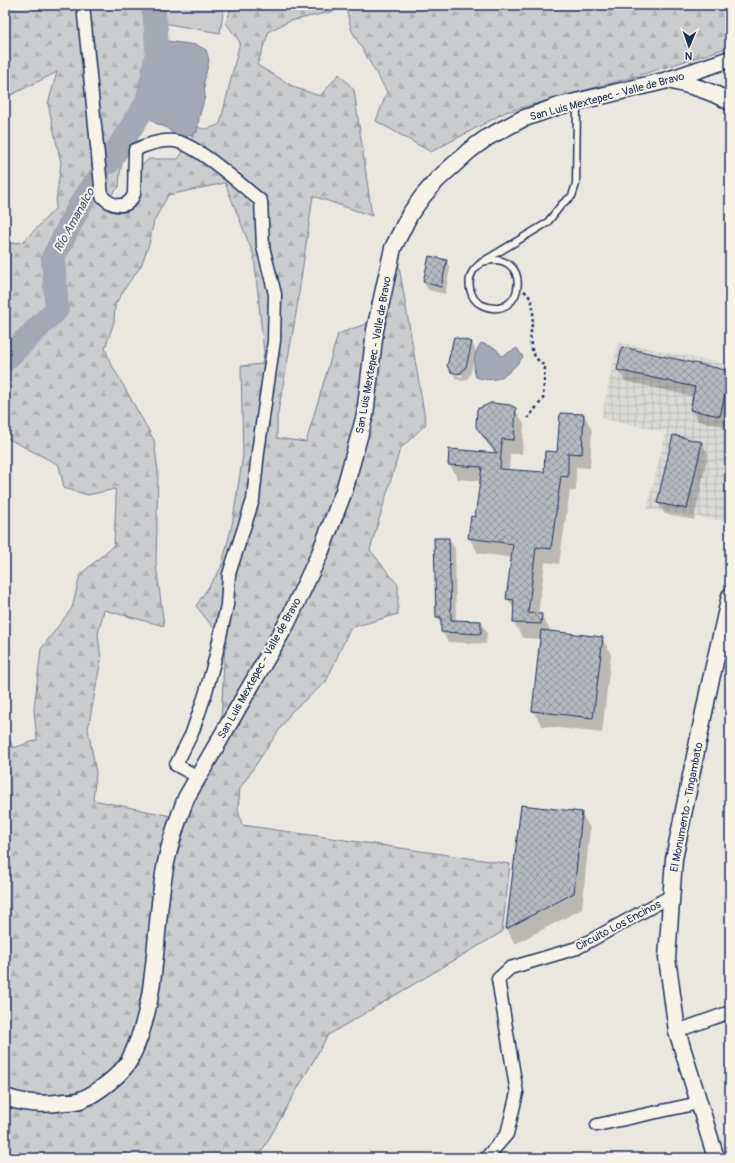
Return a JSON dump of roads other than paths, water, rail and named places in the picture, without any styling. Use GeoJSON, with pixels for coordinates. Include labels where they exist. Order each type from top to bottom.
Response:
{"type":"FeatureCollection","features":[{"type":"Feature","properties":{"kind":"main road","name":"San Luis Mextepec - Valle de Bravo"},"geometry":{"type":"LineString","coordinates":[[5,1097],[14,1101],[48,1105],[82,1100],[107,1085],[128,1062],[144,1026],[151,986],[164,873],[175,828],[186,798],[287,623],[320,552],[344,491],[365,414],[375,330],[393,248],[410,214],[437,180],[464,155],[488,137],[505,128],[540,112],[668,80],[730,59]]}},
{"type":"Feature","properties":{"kind":"main road"},"geometry":{"type":"LineString","coordinates":[[668,80],[694,86],[730,102]]}},
{"type":"Feature","properties":{"kind":"main road","name":"El Monumento - Tingambato"},"geometry":{"type":"LineString","coordinates":[[716,1158],[677,1031],[667,958],[674,859],[709,688],[730,596]]}},
{"type":"Feature","properties":{"kind":"street"},"geometry":{"type":"LineString","coordinates":[[84,5],[102,196],[107,202],[113,205],[122,206],[133,198],[135,150],[153,142],[175,141],[199,151],[261,201],[263,247],[274,294],[274,341],[258,452],[253,500],[229,574],[227,605],[205,695],[192,733],[176,764],[198,777]]}},
{"type":"Feature","properties":{"kind":"street","name":"Circuito Los Encinos"},"geometry":{"type":"LineString","coordinates":[[486,1158],[507,1134],[517,1093],[498,979],[510,968],[577,948],[671,896]]}},
{"type":"Feature","properties":{"kind":"street"},"geometry":{"type":"LineString","coordinates":[[677,1031],[730,1012]]}},
{"type":"Feature","properties":{"kind":"street"},"geometry":{"type":"LineString","coordinates":[[597,1125],[699,1103]]}},
{"type":"Feature","properties":{"kind":"lane"},"geometry":{"type":"LineString","coordinates":[[482,262],[493,259],[504,261],[512,267],[518,277],[519,288],[514,299],[504,307],[491,309],[480,304],[471,295],[469,283],[473,271],[482,262],[547,223],[562,204],[572,196],[576,184],[578,102]]}},
{"type":"Feature","properties":{"kind":"waterway","name":"Río Amanalco"},"geometry":{"type":"LineString","coordinates":[[109,162],[148,101],[157,52],[153,5]]}},
{"type":"Feature","properties":{"kind":"waterway","name":"Río Amanalco"},"geometry":{"type":"LineString","coordinates":[[5,360],[57,309],[53,258],[80,205],[98,179]]}}]}
